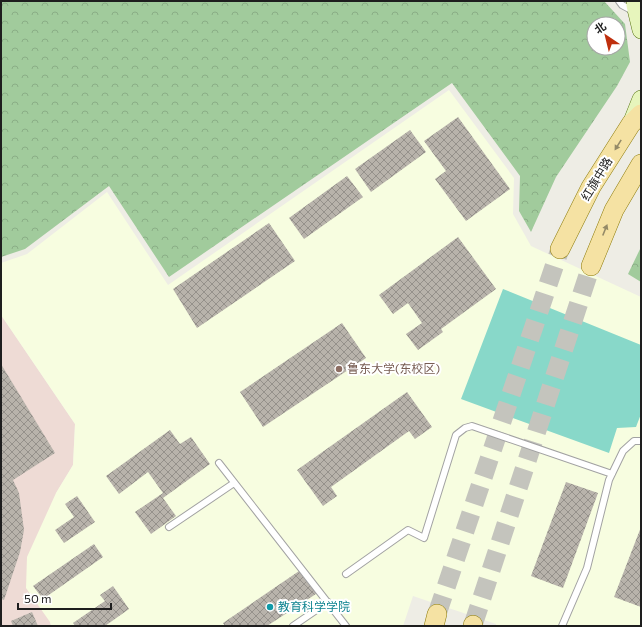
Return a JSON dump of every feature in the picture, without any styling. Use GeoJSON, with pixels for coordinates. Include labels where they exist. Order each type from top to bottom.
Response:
{"type":"FeatureCollection","features":[{"type":"Feature","properties":{"kind":"main road"},"geometry":{"type":"LineString","coordinates":[[636,119],[641,99]]}},
{"type":"Feature","properties":{"kind":"main road","name":"红旗中路"},"geometry":{"type":"LineString","coordinates":[[560,249],[591,187],[636,119]]}},
{"type":"Feature","properties":{"kind":"main road"},"geometry":{"type":"LineString","coordinates":[[591,266],[614,210],[641,164]]}},
{"type":"Feature","properties":{"kind":"main road"},"geometry":{"type":"LineString","coordinates":[[625,190],[641,173]]}},
{"type":"Feature","properties":{"kind":"lane"},"geometry":{"type":"LineString","coordinates":[[619,1],[622,5],[638,15]]}},
{"type":"Feature","properties":{"kind":"lane"},"geometry":{"type":"LineString","coordinates":[[346,574],[408,530],[424,538],[456,435],[465,428],[472,426],[612,474]]}},
{"type":"Feature","properties":{"kind":"lane"},"geometry":{"type":"LineString","coordinates":[[562,626],[587,568],[609,480],[623,451],[634,441],[641,441]]}},
{"type":"Feature","properties":{"kind":"lane"},"geometry":{"type":"LineString","coordinates":[[219,463],[346,626]]}},
{"type":"Feature","properties":{"kind":"lane"},"geometry":{"type":"LineString","coordinates":[[169,528],[234,482]]}},
{"type":"Feature","properties":{"kind":"lane"},"geometry":{"type":"LineString","coordinates":[[293,626],[328,602]]}},
{"type":"Feature","properties":{"kind":"shaded area","name":"鲁东大学(东校区)"},"geometry":{"type":"Polygon","coordinates":[[[449,90],[514,178],[513,214],[531,246],[641,297],[641,626],[496,626],[496,624],[413,596],[403,626],[51,626],[50,622],[26,588],[27,557],[56,493],[73,465],[75,424],[1,315],[1,263],[27,254],[107,192],[168,285],[449,90]]]}},
{"type":"Feature","properties":{"kind":"shaded area"},"geometry":{"type":"Polygon","coordinates":[[[503,289],[641,345],[641,414],[636,427],[617,428],[609,453],[461,399],[503,289]]]}},
{"type":"Feature","properties":{"kind":"shaded area"},"geometry":{"type":"Polygon","coordinates":[[[1,315],[75,424],[73,465],[56,493],[51,626],[1,626],[1,315]]]}},
{"type":"Feature","properties":{"kind":"green space"},"geometry":{"type":"Polygon","coordinates":[[[1,1],[604,1],[618,16],[586,16],[586,56],[626,56],[626,32],[630,62],[617,86],[556,177],[531,232],[519,211],[520,176],[452,83],[169,277],[109,186],[25,249],[1,257],[1,1]]]}},
{"type":"Feature","properties":{"kind":"green space"},"geometry":{"type":"Polygon","coordinates":[[[641,247],[641,282],[628,274],[641,247]]]}},
{"type":"Feature","properties":{"kind":"building"},"geometry":{"type":"Polygon","coordinates":[[[458,117],[510,189],[466,221],[435,179],[446,171],[424,141],[458,117]]]}},
{"type":"Feature","properties":{"kind":"building"},"geometry":{"type":"Polygon","coordinates":[[[410,130],[426,152],[371,192],[355,169],[410,130]]]}},
{"type":"Feature","properties":{"kind":"building"},"geometry":{"type":"Polygon","coordinates":[[[347,176],[363,197],[304,239],[289,218],[347,176]]]}},
{"type":"Feature","properties":{"kind":"building"},"geometry":{"type":"Polygon","coordinates":[[[269,223],[295,261],[197,328],[173,289],[269,223]]]}},
{"type":"Feature","properties":{"kind":"building"},"geometry":{"type":"Polygon","coordinates":[[[458,237],[496,289],[441,329],[443,332],[418,350],[406,334],[422,323],[408,303],[393,314],[379,295],[458,237]]]}},
{"type":"Feature","properties":{"kind":"building"},"geometry":{"type":"Polygon","coordinates":[[[342,323],[366,358],[263,427],[240,392],[342,323]]]}},
{"type":"Feature","properties":{"kind":"building"},"geometry":{"type":"Polygon","coordinates":[[[1,364],[55,453],[13,480],[19,493],[24,530],[20,552],[4,600],[1,599],[1,364]]]}},
{"type":"Feature","properties":{"kind":"building"},"geometry":{"type":"Polygon","coordinates":[[[407,392],[432,427],[415,439],[409,431],[331,487],[337,496],[323,506],[297,470],[407,392]]]}},
{"type":"Feature","properties":{"kind":"building"},"geometry":{"type":"Polygon","coordinates":[[[170,430],[180,444],[191,437],[210,464],[163,498],[176,516],[151,534],[135,512],[163,493],[148,472],[119,494],[106,476],[170,430]]]}},
{"type":"Feature","properties":{"kind":"building"},"geometry":{"type":"Polygon","coordinates":[[[566,482],[598,493],[563,588],[531,576],[566,482]]]}},
{"type":"Feature","properties":{"kind":"building"},"geometry":{"type":"Polygon","coordinates":[[[77,496],[95,522],[64,543],[55,530],[74,517],[65,504],[77,496]]]}},
{"type":"Feature","properties":{"kind":"building"},"geometry":{"type":"Polygon","coordinates":[[[641,527],[641,607],[614,597],[641,527]]]}},
{"type":"Feature","properties":{"kind":"building"},"geometry":{"type":"Polygon","coordinates":[[[94,544],[103,557],[43,599],[33,586],[94,544]]]}},
{"type":"Feature","properties":{"kind":"building","name":"教育科学学院"},"geometry":{"type":"Polygon","coordinates":[[[302,569],[319,592],[267,626],[225,626],[223,623],[302,569]]]}},
{"type":"Feature","properties":{"kind":"building"},"geometry":{"type":"Polygon","coordinates":[[[113,586],[129,609],[105,626],[75,626],[73,623],[105,601],[100,595],[113,586]]]}},
{"type":"Feature","properties":{"kind":"building"},"geometry":{"type":"Polygon","coordinates":[[[32,612],[38,626],[13,626],[11,621],[32,612]]]}},
{"type":"Feature","properties":{"kind":"tunnel"},"geometry":{"type":"LineString","coordinates":[[437,614],[560,249]]}},
{"type":"Feature","properties":{"kind":"tunnel"},"geometry":{"type":"LineString","coordinates":[[473,625],[591,266]]}},
{"type":"Feature","properties":{"kind":"place","name":"鲁东大学(东校区)"},"geometry":{"type":"Point","coordinates":[339,369]}},
{"type":"Feature","properties":{"kind":"place","name":"教育科学学院"},"geometry":{"type":"Point","coordinates":[270,607]}}]}
